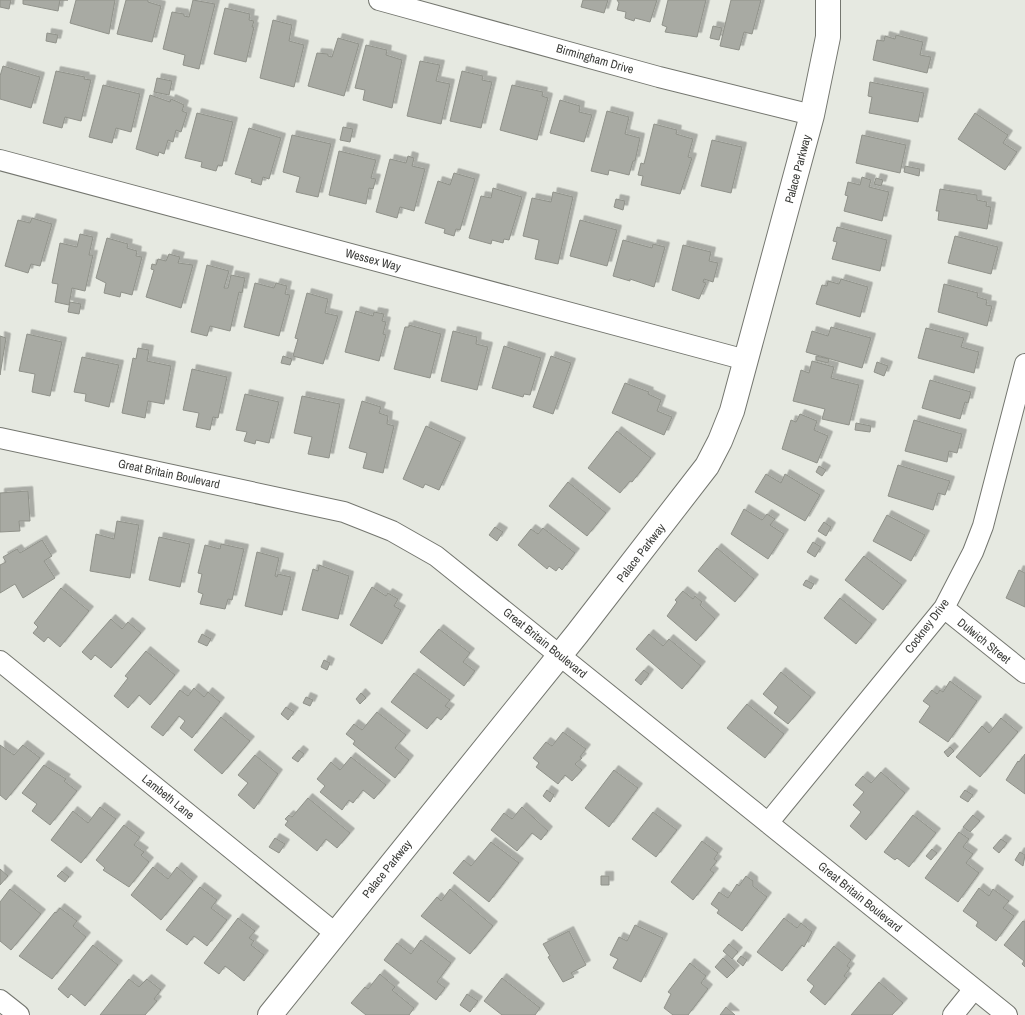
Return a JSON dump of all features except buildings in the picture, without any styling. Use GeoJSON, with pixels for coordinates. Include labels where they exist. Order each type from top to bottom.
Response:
{"type":"FeatureCollection","features":[{"type":"Feature","properties":{"kind":"street","name":"Birmingham Drive"},"geometry":{"type":"LineString","coordinates":[[379,0],[659,77],[812,115]]}},
{"type":"Feature","properties":{"kind":"street","name":"Palace Parkway"},"geometry":{"type":"LineString","coordinates":[[270,1015],[561,655],[707,466],[732,411],[812,115],[828,37],[828,0]]}},
{"type":"Feature","properties":{"kind":"street","name":"Wessex Way"},"geometry":{"type":"LineString","coordinates":[[0,160],[746,360]]}},
{"type":"Feature","properties":{"kind":"street","name":"Cockney Drive"},"geometry":{"type":"LineString","coordinates":[[768,823],[944,608],[973,552],[983,526],[1025,364]]}},
{"type":"Feature","properties":{"kind":"street","name":"Great Britain Boulevard"},"geometry":{"type":"LineString","coordinates":[[0,438],[344,512],[392,531],[436,556],[1006,1015]]}},
{"type":"Feature","properties":{"kind":"street","name":"Dulwich Street"},"geometry":{"type":"LineString","coordinates":[[944,608],[1025,673]]}},
{"type":"Feature","properties":{"kind":"street","name":"Lambeth Lane"},"geometry":{"type":"LineString","coordinates":[[0,661],[336,933]]}},
{"type":"Feature","properties":{"kind":"street"},"geometry":{"type":"LineString","coordinates":[[953,1015],[974,989]]}},
{"type":"Feature","properties":{"kind":"street"},"geometry":{"type":"LineString","coordinates":[[0,1000],[18,1015]]}}]}
